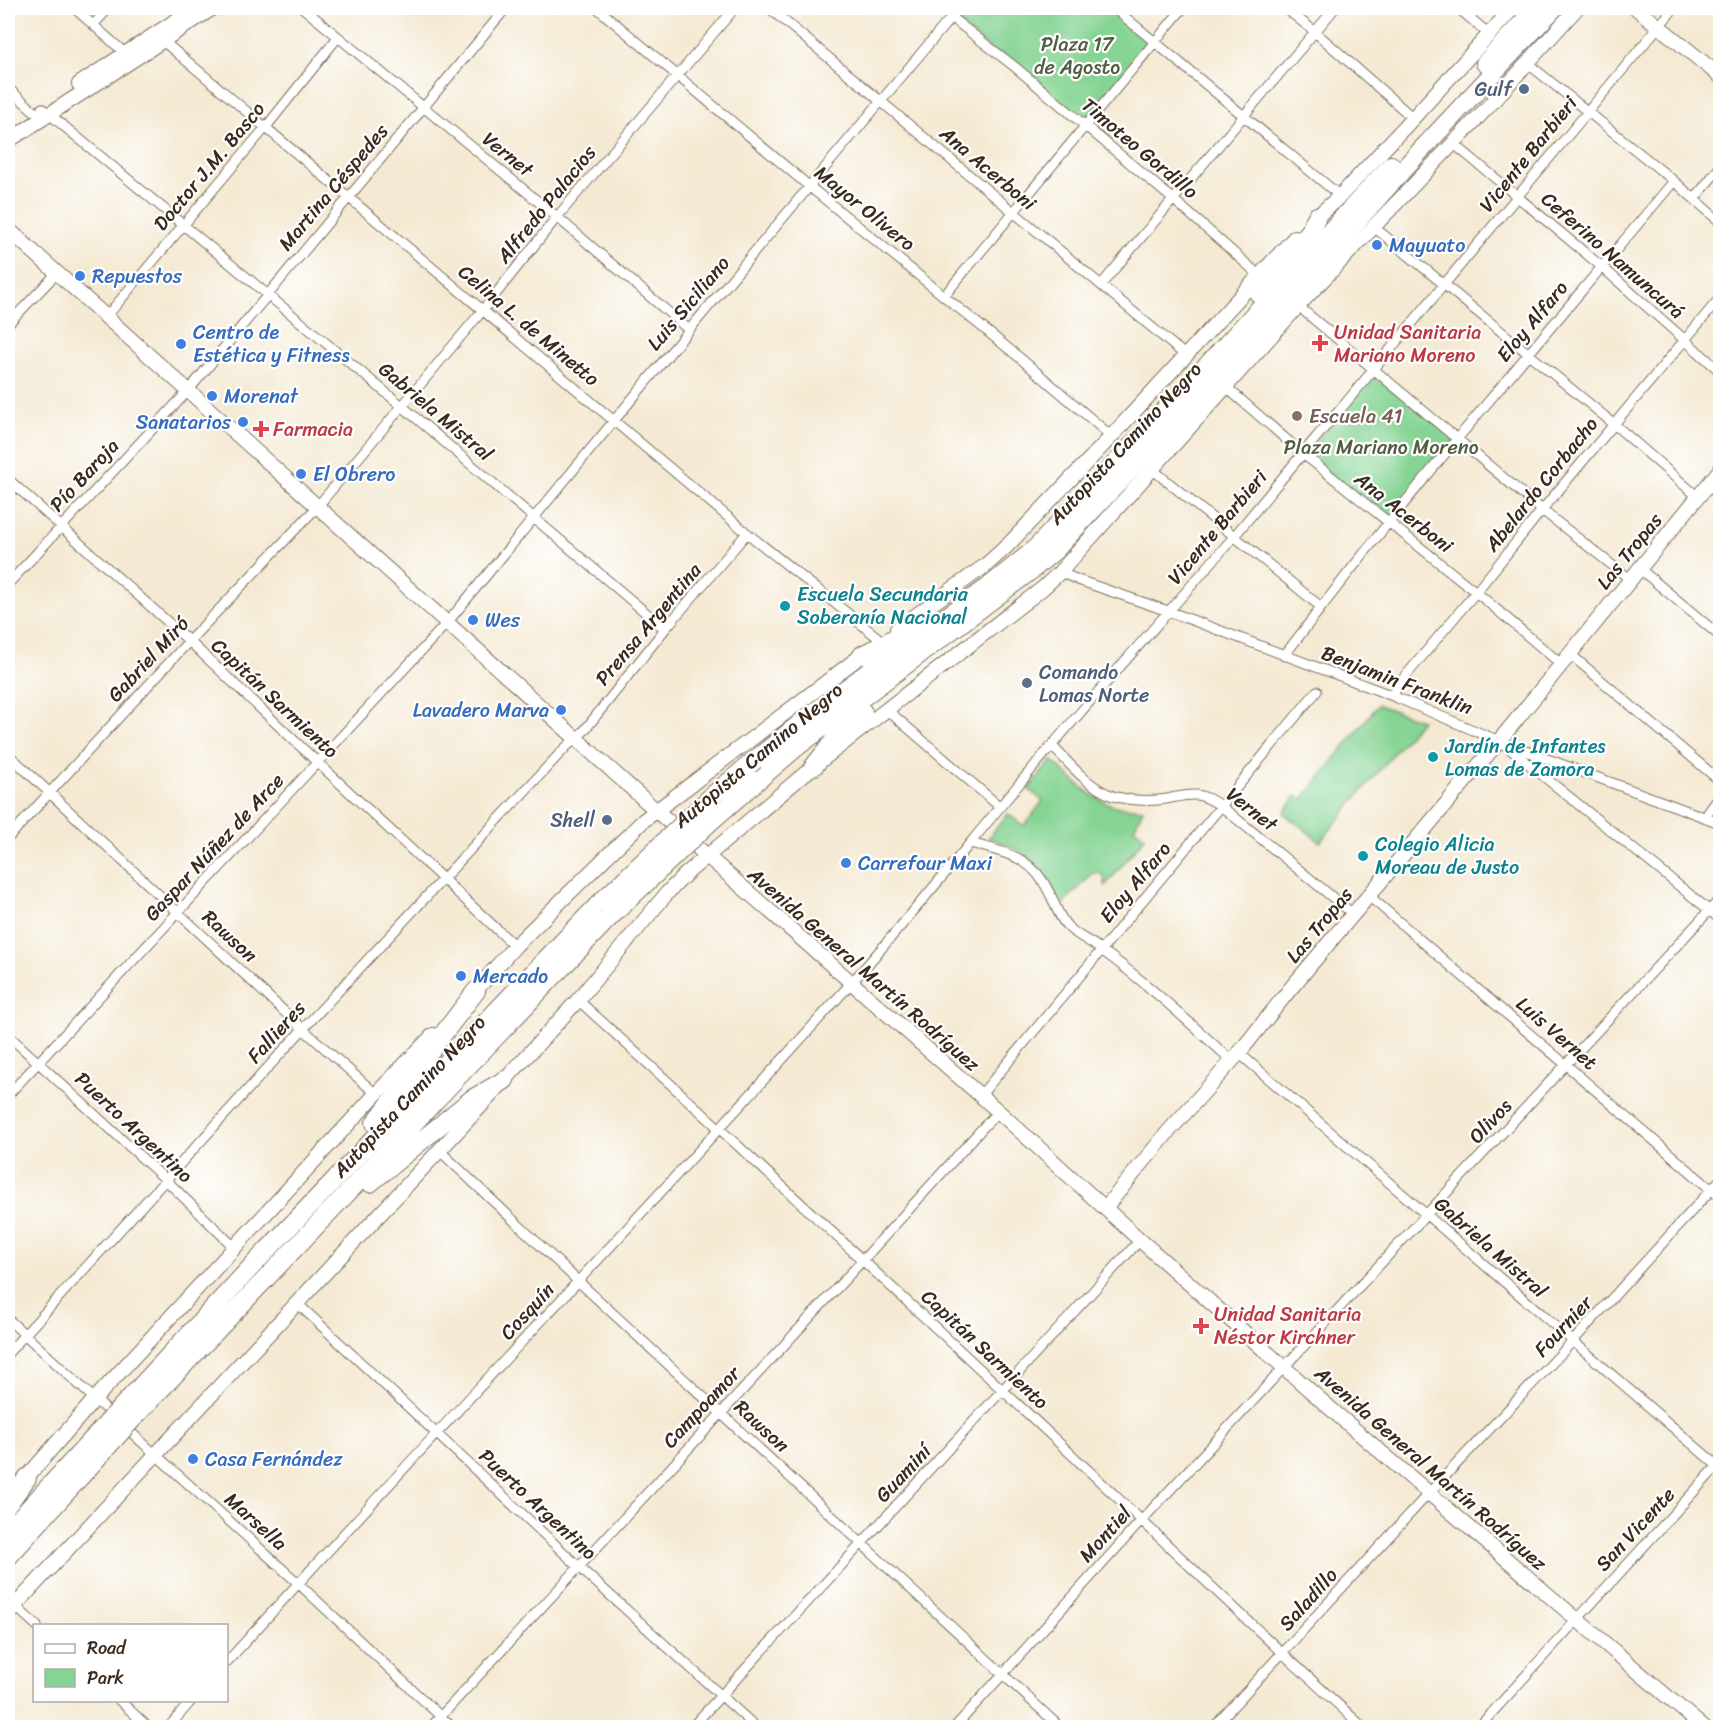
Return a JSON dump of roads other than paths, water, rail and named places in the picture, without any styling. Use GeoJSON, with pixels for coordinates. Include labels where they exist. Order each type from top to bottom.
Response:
{"type":"FeatureCollection","features":[{"type":"Feature","properties":{"kind":"highway","name":"Autopista Camino Negro"},"geometry":{"type":"LineString","coordinates":[[133,1406],[311,1232],[712,796],[808,717],[987,588],[1034,550],[1536,8]]}},
{"type":"Feature","properties":{"kind":"highway","name":"Autopista Camino Negro"},"geometry":{"type":"LineString","coordinates":[[8,1557],[104,1438],[254,1264],[603,912],[798,746],[1054,551],[1148,462],[1220,374],[1409,163],[1554,8]]}},
{"type":"Feature","properties":{"kind":"highway"},"geometry":{"type":"LineString","coordinates":[[1201,372],[1229,328],[1310,231],[1317,216]]}},
{"type":"Feature","properties":{"kind":"highway"},"geometry":{"type":"LineString","coordinates":[[1148,462],[1217,390],[1226,387]]}},
{"type":"Feature","properties":{"kind":"highway"},"geometry":{"type":"LineString","coordinates":[[862,655],[901,635],[993,573],[1034,550]]}},
{"type":"Feature","properties":{"kind":"highway"},"geometry":{"type":"LineString","coordinates":[[814,766],[844,727],[916,671],[980,616],[991,601]]}},
{"type":"Feature","properties":{"kind":"highway"},"geometry":{"type":"LineString","coordinates":[[254,1264],[285,1225],[356,1147],[476,991]]}},
{"type":"Feature","properties":{"kind":"highway"},"geometry":{"type":"LineString","coordinates":[[311,1232],[472,1099],[505,1080]]}},
{"type":"Feature","properties":{"kind":"highway","name":"Autopista Camino Negro"},"geometry":{"type":"LineString","coordinates":[[8,1531],[104,1438]]}},
{"type":"Feature","properties":{"kind":"highway"},"geometry":{"type":"LineString","coordinates":[[8,1504],[27,1478]]}},
{"type":"Feature","properties":{"kind":"street"},"geometry":{"type":"LineString","coordinates":[[74,8],[94,24],[126,58]]}},
{"type":"Feature","properties":{"kind":"street"},"geometry":{"type":"LineString","coordinates":[[94,24],[109,8]]}},
{"type":"Feature","properties":{"kind":"street"},"geometry":{"type":"LineString","coordinates":[[160,36],[195,8]]}},
{"type":"Feature","properties":{"kind":"street"},"geometry":{"type":"LineString","coordinates":[[8,141],[42,113],[126,58],[160,36],[213,8]]}},
{"type":"Feature","properties":{"kind":"street","name":"Vernet"},"geometry":{"type":"LineString","coordinates":[[303,8],[557,217],[689,330]]}},
{"type":"Feature","properties":{"kind":"street","name":"Martina Céspedes"},"geometry":{"type":"LineString","coordinates":[[188,391],[506,8]]}},
{"type":"Feature","properties":{"kind":"street","name":"Mayor Olivero"},"geometry":{"type":"LineString","coordinates":[[597,8],[1111,436]]}},
{"type":"Feature","properties":{"kind":"street","name":"Alfredo Palacios"},"geometry":{"type":"LineString","coordinates":[[317,507],[483,310],[557,217],[735,8]]}},
{"type":"Feature","properties":{"kind":"street","name":"Ana Acerboni"},"geometry":{"type":"LineString","coordinates":[[768,8],[1185,355]]}},
{"type":"Feature","properties":{"kind":"street","name":"Timoteo Gordillo"},"geometry":{"type":"LineString","coordinates":[[939,8],[1174,200],[1259,275]]}},
{"type":"Feature","properties":{"kind":"street","name":"Luis Siciliano"},"geometry":{"type":"LineString","coordinates":[[447,623],[959,8]]}},
{"type":"Feature","properties":{"kind":"street"},"geometry":{"type":"LineString","coordinates":[[1114,8],[1340,196]]}},
{"type":"Feature","properties":{"kind":"street"},"geometry":{"type":"LineString","coordinates":[[944,296],[1183,8]]}},
{"type":"Feature","properties":{"kind":"street"},"geometry":{"type":"LineString","coordinates":[[1285,8],[1413,118]]}},
{"type":"Feature","properties":{"kind":"street"},"geometry":{"type":"LineString","coordinates":[[1101,285],[1335,8]]}},
{"type":"Feature","properties":{"kind":"street"},"geometry":{"type":"LineString","coordinates":[[1458,8],[1489,34]]}},
{"type":"Feature","properties":{"kind":"street"},"geometry":{"type":"LineString","coordinates":[[8,1498],[94,1400],[516,946],[655,810],[881,640],[986,565],[1007,546],[1259,275],[1340,196],[1514,8]]}},
{"type":"Feature","properties":{"kind":"street"},"geometry":{"type":"LineString","coordinates":[[1226,387],[1298,306],[1577,8]]}},
{"type":"Feature","properties":{"kind":"street"},"geometry":{"type":"LineString","coordinates":[[1636,8],[1720,76]]}},
{"type":"Feature","properties":{"kind":"street","name":"Vicente Barbieri"},"geometry":{"type":"LineString","coordinates":[[852,983],[1156,624],[1234,536],[1674,8]]}},
{"type":"Feature","properties":{"kind":"street","name":"Celina L. de Minetto"},"geometry":{"type":"LineString","coordinates":[[160,36],[747,533],[881,640]]}},
{"type":"Feature","properties":{"kind":"street","name":"Doctor J.M. Basco"},"geometry":{"type":"LineString","coordinates":[[106,317],[266,127],[338,37]]}},
{"type":"Feature","properties":{"kind":"street"},"geometry":{"type":"LineString","coordinates":[[1526,62],[1674,180],[1720,222]]}},
{"type":"Feature","properties":{"kind":"street","name":"Gabriela Mistral"},"geometry":{"type":"LineString","coordinates":[[8,88],[183,224],[665,629]]}},
{"type":"Feature","properties":{"kind":"street"},"geometry":{"type":"LineString","coordinates":[[8,130],[42,113]]}},
{"type":"Feature","properties":{"kind":"street","name":"Ceferino Namuncurá"},"geometry":{"type":"LineString","coordinates":[[1453,143],[1602,267],[1720,371]]}},
{"type":"Feature","properties":{"kind":"street"},"geometry":{"type":"LineString","coordinates":[[1695,198],[1720,167]]}},
{"type":"Feature","properties":{"kind":"street","name":"Eloy Alfaro"},"geometry":{"type":"LineString","coordinates":[[1284,656],[1321,606],[1456,439],[1674,180]]}},
{"type":"Feature","properties":{"kind":"street"},"geometry":{"type":"LineString","coordinates":[[1374,227],[1614,424],[1698,497]]}},
{"type":"Feature","properties":{"kind":"street","name":"Avenida General Martín Rodríguez"},"geometry":{"type":"LineString","coordinates":[[8,229],[706,856],[998,1111],[1140,1240],[1429,1493],[1704,1728]]}},
{"type":"Feature","properties":{"kind":"street"},"geometry":{"type":"LineString","coordinates":[[8,324],[57,273]]}},
{"type":"Feature","properties":{"kind":"street","name":"Abelardo Corbacho"},"geometry":{"type":"LineString","coordinates":[[1393,696],[1398,685],[1720,298]]}},
{"type":"Feature","properties":{"kind":"street"},"geometry":{"type":"LineString","coordinates":[[1298,306],[1542,510],[1636,574],[1720,636]]}},
{"type":"Feature","properties":{"kind":"street","name":"Ana Acerboni"},"geometry":{"type":"LineString","coordinates":[[1226,387],[1389,524],[1566,659],[1720,781]]}},
{"type":"Feature","properties":{"kind":"street","name":"Pío Baroja"},"geometry":{"type":"LineString","coordinates":[[8,584],[188,391]]}},
{"type":"Feature","properties":{"kind":"street"},"geometry":{"type":"LineString","coordinates":[[33,1624],[10,1611],[505,1080],[578,1000],[668,892],[706,856],[814,766],[1043,588],[1060,572],[1148,462],[1234,536],[1321,606]]}},
{"type":"Feature","properties":{"kind":"street","name":"Las Tropas"},"geometry":{"type":"LineString","coordinates":[[1105,1208],[1168,1132],[1236,1057],[1499,741],[1720,470]]}},
{"type":"Feature","properties":{"kind":"street","name":"Capitán Sarmiento"},"geometry":{"type":"LineString","coordinates":[[8,479],[189,641],[516,946]]}},
{"type":"Feature","properties":{"kind":"street"},"geometry":{"type":"LineString","coordinates":[[1708,485],[1720,496]]}},
{"type":"Feature","properties":{"kind":"street","name":"Gabriel Miró"},"geometry":{"type":"LineString","coordinates":[[8,838],[189,641],[317,507]]}},
{"type":"Feature","properties":{"kind":"street","name":"Prensa Argentina"},"geometry":{"type":"LineString","coordinates":[[576,739],[747,533]]}},
{"type":"Feature","properties":{"kind":"street","name":"Benjamin Franklin"},"geometry":{"type":"LineString","coordinates":[[1060,572],[1393,696],[1499,741],[1720,823]]}},
{"type":"Feature","properties":{"kind":"street","name":"Gaspar Núñez de Arce"},"geometry":{"type":"LineString","coordinates":[[8,1095],[447,623]]}},
{"type":"Feature","properties":{"kind":"street","name":"Eloy Alfaro"},"geometry":{"type":"LineString","coordinates":[[980,1096],[1317,691]]}},
{"type":"Feature","properties":{"kind":"street"},"geometry":{"type":"LineString","coordinates":[[886,709],[1000,807]]}},
{"type":"Feature","properties":{"kind":"street","name":"Fallieres"},"geometry":{"type":"LineString","coordinates":[[8,1353],[303,1029],[576,739]]}},
{"type":"Feature","properties":{"kind":"street"},"geometry":{"type":"LineString","coordinates":[[1499,741],[1720,919]]}},
{"type":"Feature","properties":{"kind":"street","name":"Vernet"},"geometry":{"type":"LineString","coordinates":[[1052,746],[1081,777],[1114,796],[1138,800],[1181,795],[1208,798],[1221,806],[1353,914]]}},
{"type":"Feature","properties":{"kind":"street","name":"Rawson"},"geometry":{"type":"LineString","coordinates":[[8,754],[376,1095]]}},
{"type":"Feature","properties":{"kind":"street"},"geometry":{"type":"LineString","coordinates":[[1705,817],[1720,796]]}},
{"type":"Feature","properties":{"kind":"street","name":"Gabriela Mistral"},"geometry":{"type":"LineString","coordinates":[[971,843],[1016,857],[1035,870],[1042,877],[1066,925],[1236,1057],[1426,1215],[1720,1466]]}},
{"type":"Feature","properties":{"kind":"street","name":"Luis Vernet"},"geometry":{"type":"LineString","coordinates":[[1369,896],[1720,1197]]}},
{"type":"Feature","properties":{"kind":"street","name":"Olivos"},"geometry":{"type":"LineString","coordinates":[[1285,1367],[1720,899]]}},
{"type":"Feature","properties":{"kind":"street","name":"Cosquín"},"geometry":{"type":"LineString","coordinates":[[228,1661],[852,983]]}},
{"type":"Feature","properties":{"kind":"street","name":"Capitán Sarmiento"},"geometry":{"type":"LineString","coordinates":[[578,1000],[1003,1390],[1282,1654],[1364,1728]]}},
{"type":"Feature","properties":{"kind":"street","name":"Puerto Argentino"},"geometry":{"type":"LineString","coordinates":[[8,1035],[166,1180],[235,1248]]}},
{"type":"Feature","properties":{"kind":"street","name":"Campoamor"},"geometry":{"type":"LineString","coordinates":[[430,1728],[998,1111]]}},
{"type":"Feature","properties":{"kind":"street","name":"Rawson"},"geometry":{"type":"LineString","coordinates":[[440,1151],[1060,1728]]}},
{"type":"Feature","properties":{"kind":"street","name":"Fournier"},"geometry":{"type":"LineString","coordinates":[[1429,1493],[1574,1341],[1720,1180]]}},
{"type":"Feature","properties":{"kind":"street","name":"Guaminí"},"geometry":{"type":"LineString","coordinates":[[691,1728],[1140,1240]]}},
{"type":"Feature","properties":{"kind":"street","name":"Puerto Argentino"},"geometry":{"type":"LineString","coordinates":[[297,1303],[579,1567],[757,1728]]}},
{"type":"Feature","properties":{"kind":"street","name":"Marsella"},"geometry":{"type":"LineString","coordinates":[[8,1319],[94,1400],[298,1583],[453,1728]]}},
{"type":"Feature","properties":{"kind":"street","name":"Montiel"},"geometry":{"type":"LineString","coordinates":[[954,1728],[1142,1520],[1285,1367]]}},
{"type":"Feature","properties":{"kind":"street","name":"San Vicente"},"geometry":{"type":"LineString","coordinates":[[1478,1728],[1720,1466]]}},
{"type":"Feature","properties":{"kind":"street","name":"Saladillo"},"geometry":{"type":"LineString","coordinates":[[1213,1728],[1429,1493]]}},
{"type":"Feature","properties":{"kind":"street"},"geometry":{"type":"LineString","coordinates":[[120,1702],[149,1728]]}},
{"type":"Feature","properties":{"kind":"street"},"geometry":{"type":"LineString","coordinates":[[168,1728],[191,1702]]}},
{"type":"Feature","properties":{"kind":"place","name":"Gulf"},"geometry":{"type":"Point","coordinates":[1524,89]}},
{"type":"Feature","properties":{"kind":"place","name":"Mayuato"},"geometry":{"type":"Point","coordinates":[1377,245]}},
{"type":"Feature","properties":{"kind":"place","name":"Repuestos"},"geometry":{"type":"Point","coordinates":[80,276]}},
{"type":"Feature","properties":{"kind":"place","name":"Unidad Sanitaria Mariano Moreno"},"geometry":{"type":"Point","coordinates":[1320,343]}},
{"type":"Feature","properties":{"kind":"place","name":"Centro de Estética y Fitness"},"geometry":{"type":"Point","coordinates":[181,344]}},
{"type":"Feature","properties":{"kind":"place","name":"Morenat"},"geometry":{"type":"Point","coordinates":[212,396]}},
{"type":"Feature","properties":{"kind":"place","name":"Escuela 41"},"geometry":{"type":"Point","coordinates":[1297,416]}},
{"type":"Feature","properties":{"kind":"place","name":"Sanatarios"},"geometry":{"type":"Point","coordinates":[243,422]}},
{"type":"Feature","properties":{"kind":"place","name":"Farmacia"},"geometry":{"type":"Point","coordinates":[261,429]}},
{"type":"Feature","properties":{"kind":"place","name":"El Obrero"},"geometry":{"type":"Point","coordinates":[301,474]}},
{"type":"Feature","properties":{"kind":"place","name":"Escuela Secundaria Soberanía Nacional"},"geometry":{"type":"Point","coordinates":[785,606]}},
{"type":"Feature","properties":{"kind":"place","name":"Wes"},"geometry":{"type":"Point","coordinates":[473,620]}},
{"type":"Feature","properties":{"kind":"place","name":"Comando Lomas Norte"},"geometry":{"type":"Point","coordinates":[1027,683]}},
{"type":"Feature","properties":{"kind":"place","name":"Lavadero Marva"},"geometry":{"type":"Point","coordinates":[561,710]}},
{"type":"Feature","properties":{"kind":"place","name":"Jardín de Infantes Lomas de Zamora"},"geometry":{"type":"Point","coordinates":[1433,757]}},
{"type":"Feature","properties":{"kind":"place","name":"Shell"},"geometry":{"type":"Point","coordinates":[607,820]}},
{"type":"Feature","properties":{"kind":"place","name":"Colegio Alicia Moreau de Justo"},"geometry":{"type":"Point","coordinates":[1363,856]}},
{"type":"Feature","properties":{"kind":"place","name":"Carrefour Maxi"},"geometry":{"type":"Point","coordinates":[846,863]}},
{"type":"Feature","properties":{"kind":"place","name":"Mercado"},"geometry":{"type":"Point","coordinates":[461,976]}},
{"type":"Feature","properties":{"kind":"place","name":"Unidad Sanitaria Néstor Kirchner"},"geometry":{"type":"Point","coordinates":[1201,1326]}},
{"type":"Feature","properties":{"kind":"place","name":"Casa Fernández"},"geometry":{"type":"Point","coordinates":[193,1459]}},
{"type":"Feature","properties":{"kind":"park label","name":"Plaza 17 de Agosto"},"geometry":{"type":"Point","coordinates":[1077,56]}},
{"type":"Feature","properties":{"kind":"park label","name":"Plaza Mariano Moreno"},"geometry":{"type":"Point","coordinates":[1381,447]}}]}
